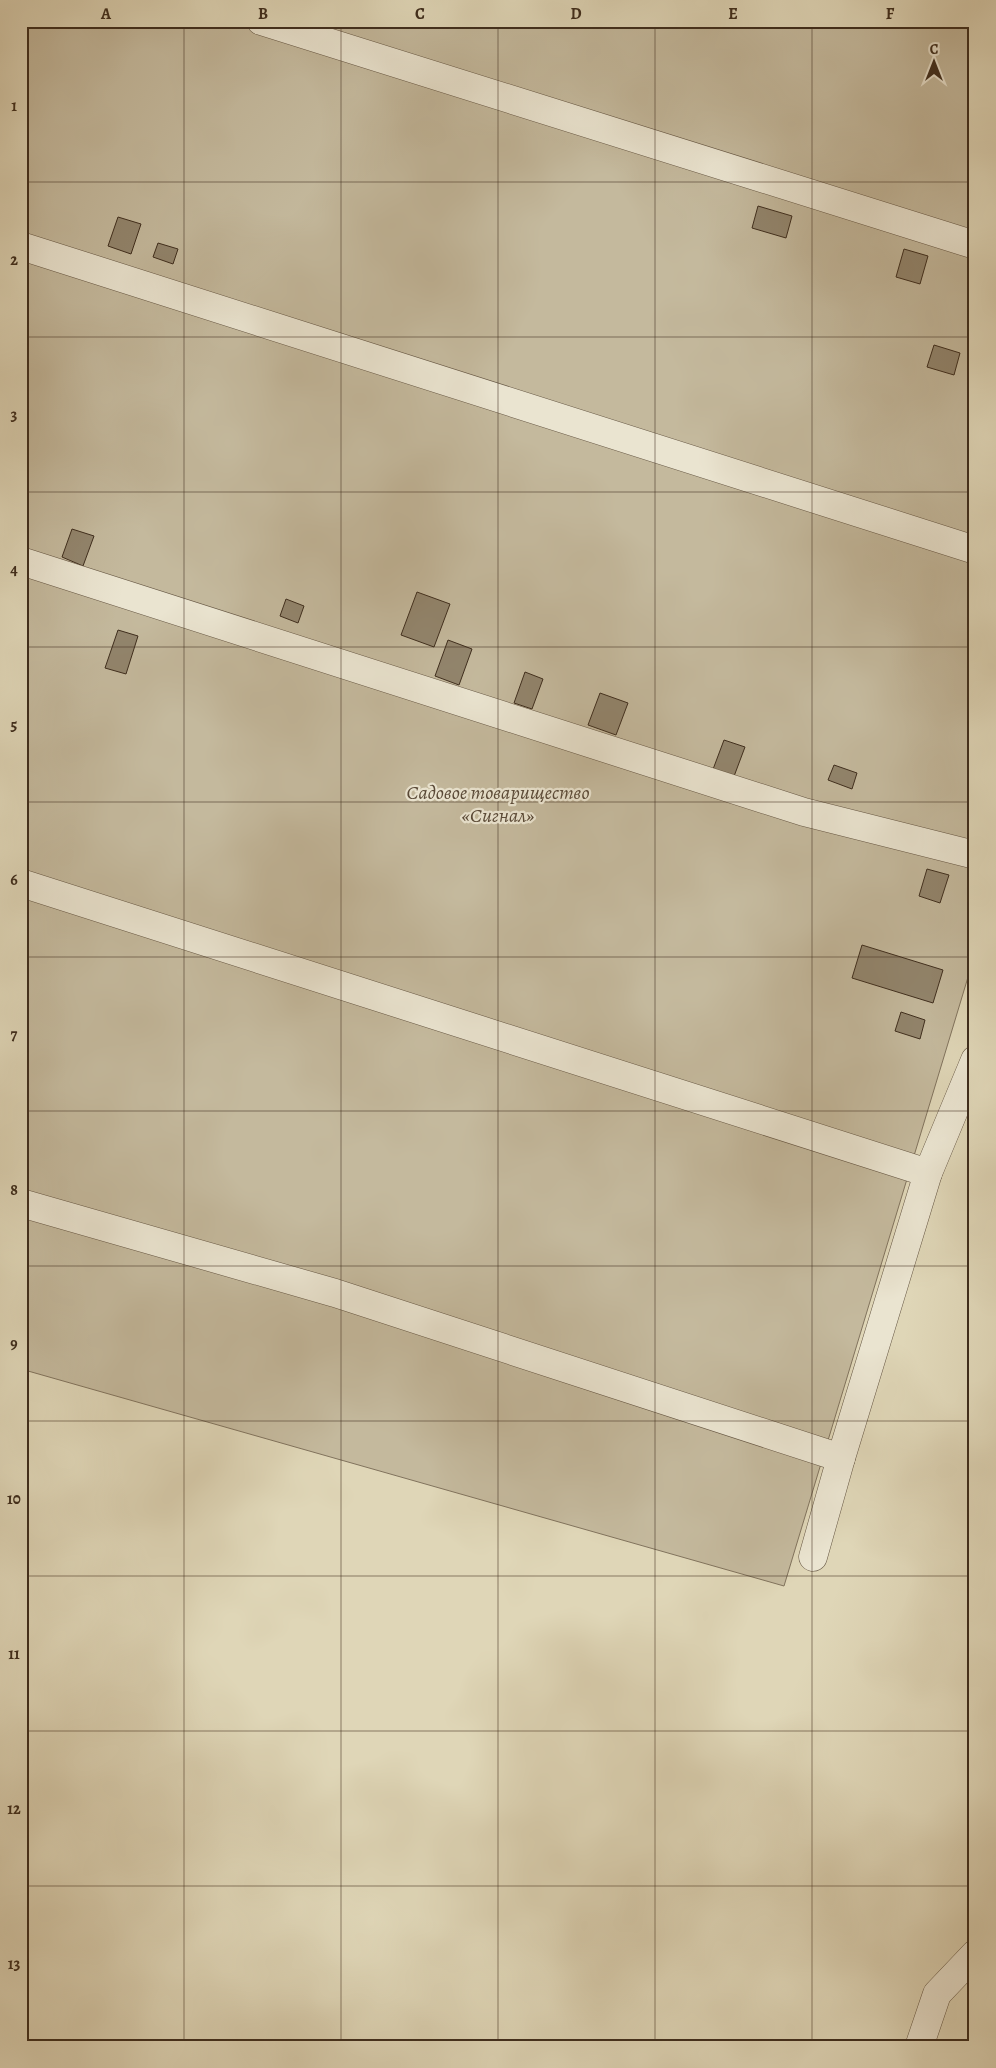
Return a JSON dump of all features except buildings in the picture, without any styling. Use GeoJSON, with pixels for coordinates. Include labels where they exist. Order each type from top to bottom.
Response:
{"type":"FeatureCollection","features":[{"type":"Feature","properties":{"kind":"street"},"geometry":{"type":"LineString","coordinates":[[261,21],[975,246]]}},
{"type":"Feature","properties":{"kind":"street"},"geometry":{"type":"LineString","coordinates":[[21,246],[975,550]]}},
{"type":"Feature","properties":{"kind":"street"},"geometry":{"type":"LineString","coordinates":[[21,562],[804,812],[975,855]]}},
{"type":"Feature","properties":{"kind":"street"},"geometry":{"type":"LineString","coordinates":[[21,883],[928,1173]]}},
{"type":"Feature","properties":{"kind":"street"},"geometry":{"type":"LineString","coordinates":[[813,1557],[840,1458],[928,1173],[975,1060]]}},
{"type":"Feature","properties":{"kind":"street"},"geometry":{"type":"LineString","coordinates":[[21,1203],[335,1293],[840,1458]]}},
{"type":"Feature","properties":{"kind":"street"},"geometry":{"type":"LineString","coordinates":[[919,2047],[937,1994],[975,1954]]}},
{"type":"Feature","properties":{"kind":"green space","name":"Садовое товарищество «Сигнал»"},"geometry":{"type":"Polygon","coordinates":[[[21,21],[975,21],[975,954],[784,1586],[21,1369],[21,21]]]}}]}
